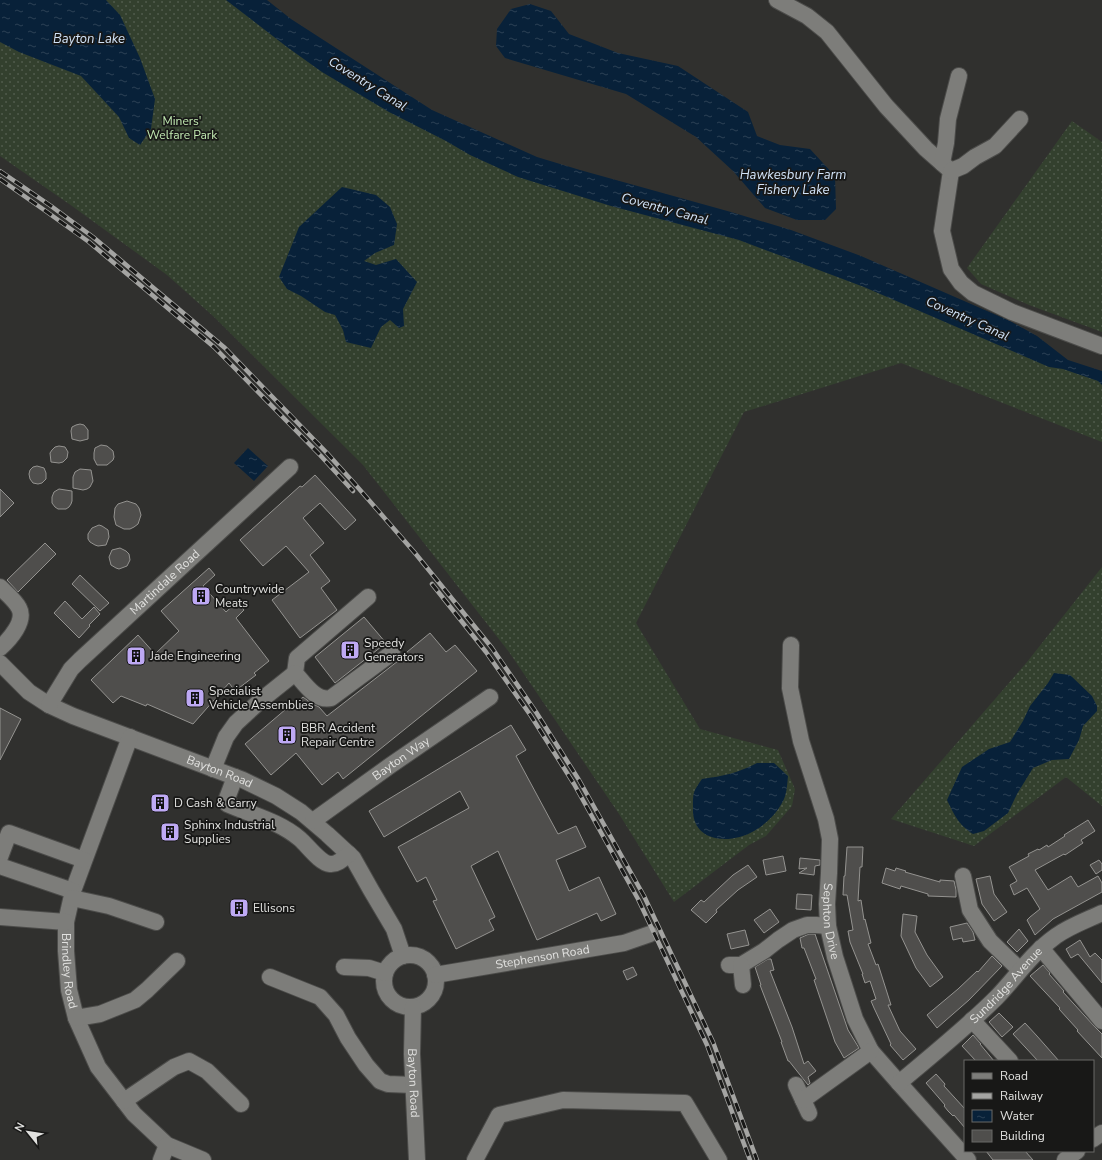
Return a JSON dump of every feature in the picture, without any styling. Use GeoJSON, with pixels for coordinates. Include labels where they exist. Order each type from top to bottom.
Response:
{"type":"FeatureCollection","features":[{"type":"Feature","properties":{"kind":"street"},"geometry":{"type":"LineString","coordinates":[[777,0],[807,16],[827,32],[886,106],[926,149],[947,167],[963,166],[975,157],[995,146],[1020,119]]}},
{"type":"Feature","properties":{"kind":"street"},"geometry":{"type":"LineString","coordinates":[[959,76],[948,119],[946,142],[947,167],[942,231],[951,269],[961,283],[973,293],[1012,312],[1099,345]]}},
{"type":"Feature","properties":{"kind":"street","name":"Martindale Road"},"geometry":{"type":"LineString","coordinates":[[49,705],[71,669],[80,660],[290,467]]}},
{"type":"Feature","properties":{"kind":"street"},"geometry":{"type":"LineString","coordinates":[[0,586],[20,608],[21,617],[16,630],[0,648]]}},
{"type":"Feature","properties":{"kind":"street"},"geometry":{"type":"LineString","coordinates":[[213,769],[226,737],[236,723],[295,672],[297,658],[368,597]]}},
{"type":"Feature","properties":{"kind":"street","name":"Sephton Drive"},"geometry":{"type":"LineString","coordinates":[[791,644],[790,688],[801,741],[826,819],[830,839],[827,904],[828,926],[835,957],[855,1019],[871,1050],[958,1157]]}},
{"type":"Feature","properties":{"kind":"street"},"geometry":{"type":"LineString","coordinates":[[295,672],[308,688],[319,697],[326,699],[331,698],[392,653]]}},
{"type":"Feature","properties":{"kind":"street","name":"Bayton Road"},"geometry":{"type":"LineString","coordinates":[[0,663],[29,692],[49,705],[73,716],[235,777],[276,796],[313,821],[353,858],[394,929],[403,956]]}},
{"type":"Feature","properties":{"kind":"street","name":"Bayton Way"},"geometry":{"type":"LineString","coordinates":[[313,821],[490,697]]}},
{"type":"Feature","properties":{"kind":"street","name":"Brindley Road"},"geometry":{"type":"LineString","coordinates":[[130,737],[72,895],[66,922],[66,951],[70,990],[76,1018],[98,1067],[134,1114],[167,1145],[203,1160]]}},
{"type":"Feature","properties":{"kind":"street"},"geometry":{"type":"LineString","coordinates":[[235,777],[226,801],[227,804],[276,824],[299,838],[323,861],[330,864],[335,864],[349,854]]}},
{"type":"Feature","properties":{"kind":"street"},"geometry":{"type":"LineString","coordinates":[[0,857],[9,833],[84,860]]}},
{"type":"Feature","properties":{"kind":"street"},"geometry":{"type":"LineString","coordinates":[[0,866],[72,895],[156,922]]}},
{"type":"Feature","properties":{"kind":"street"},"geometry":{"type":"LineString","coordinates":[[963,876],[970,910],[990,941],[1020,970]]}},
{"type":"Feature","properties":{"kind":"street"},"geometry":{"type":"LineString","coordinates":[[1041,948],[1056,936],[1075,925],[1102,913]]}},
{"type":"Feature","properties":{"kind":"street"},"geometry":{"type":"LineString","coordinates":[[0,917],[66,922]]}},
{"type":"Feature","properties":{"kind":"street"},"geometry":{"type":"LineString","coordinates":[[743,986],[735,965],[764,951],[793,930],[807,925],[828,926]]}},
{"type":"Feature","properties":{"kind":"street","name":"Stephenson Road"},"geometry":{"type":"LineString","coordinates":[[435,975],[624,943],[650,934]]}},
{"type":"Feature","properties":{"kind":"street","name":"Sundridge Avenue"},"geometry":{"type":"LineString","coordinates":[[899,1083],[972,1020],[997,996],[1032,956],[1041,948],[1102,1021]]}},
{"type":"Feature","properties":{"kind":"street"},"geometry":{"type":"LineString","coordinates":[[403,956],[417,956],[433,968],[435,975],[435,986],[431,996],[423,1003],[413,1006],[400,1005],[390,998],[386,990],[384,982],[385,973],[395,960],[403,956]]}},
{"type":"Feature","properties":{"kind":"street"},"geometry":{"type":"LineString","coordinates":[[76,1018],[100,1014],[135,1000],[177,961]]}},
{"type":"Feature","properties":{"kind":"street"},"geometry":{"type":"LineString","coordinates":[[344,967],[369,968],[385,973]]}},
{"type":"Feature","properties":{"kind":"street"},"geometry":{"type":"LineString","coordinates":[[270,977],[320,997],[336,1015],[348,1038],[366,1066],[380,1081],[388,1084],[413,1085]]}},
{"type":"Feature","properties":{"kind":"street","name":"Bayton Road"},"geometry":{"type":"LineString","coordinates":[[413,1006],[412,1054],[417,1160]]}},
{"type":"Feature","properties":{"kind":"street"},"geometry":{"type":"LineString","coordinates":[[972,1020],[1009,1060]]}},
{"type":"Feature","properties":{"kind":"street"},"geometry":{"type":"LineString","coordinates":[[796,1085],[806,1106],[871,1050]]}},
{"type":"Feature","properties":{"kind":"street"},"geometry":{"type":"LineString","coordinates":[[124,1101],[174,1067],[189,1061],[207,1071],[241,1104]]}},
{"type":"Feature","properties":{"kind":"street"},"geometry":{"type":"LineString","coordinates":[[475,1160],[499,1115],[563,1100],[685,1103],[719,1160]]}},
{"type":"Feature","properties":{"kind":"street"},"geometry":{"type":"LineString","coordinates":[[161,1160],[167,1145]]}},
{"type":"Feature","properties":{"kind":"street"},"geometry":{"type":"LineString","coordinates":[[1065,1160],[1076,1152]]}},
{"type":"Feature","properties":{"kind":"green space","name":"Miners' Welfare Park"},"geometry":{"type":"Polygon","coordinates":[[[0,0],[248,0],[417,114],[680,211],[1102,377],[1102,442],[901,363],[744,412],[636,623],[700,729],[778,750],[795,789],[792,806],[766,836],[749,845],[674,902],[619,814],[509,652],[363,465],[213,316],[167,275],[0,156],[0,0]]]}},
{"type":"Feature","properties":{"kind":"green space"},"geometry":{"type":"Polygon","coordinates":[[[1072,121],[1102,142],[1102,332],[1029,305],[981,284],[967,268],[1072,121]]]}},
{"type":"Feature","properties":{"kind":"green space"},"geometry":{"type":"Polygon","coordinates":[[[1102,567],[1102,806],[1066,777],[974,846],[891,819],[1027,662],[1102,567]]]}},
{"type":"Feature","properties":{"kind":"water","name":"Bayton Lake"},"geometry":{"type":"Polygon","coordinates":[[[0,0],[106,0],[120,15],[140,58],[155,99],[151,129],[140,145],[129,138],[119,117],[81,76],[19,52],[0,42],[0,0]]]}},
{"type":"Feature","properties":{"kind":"water","name":"Coventry Canal"},"geometry":{"type":"Polygon","coordinates":[[[226,0],[267,0],[291,19],[432,110],[537,157],[791,230],[861,256],[1010,321],[1037,336],[1068,360],[1102,371],[1102,385],[1098,381],[1063,369],[1049,367],[864,287],[739,240],[611,206],[518,177],[470,155],[389,112],[322,72],[226,0]]]}},
{"type":"Feature","properties":{"kind":"water","name":"Hawkesbury Farm Fishery Lake"},"geometry":{"type":"Polygon","coordinates":[[[530,4],[551,11],[569,34],[618,53],[678,66],[748,112],[757,136],[780,145],[810,149],[835,176],[836,209],[825,220],[797,220],[765,208],[733,171],[696,137],[626,94],[505,58],[496,46],[497,29],[511,9],[530,4]]]}},
{"type":"Feature","properties":{"kind":"water"},"geometry":{"type":"Polygon","coordinates":[[[342,187],[376,195],[390,207],[397,224],[394,245],[375,253],[364,261],[376,265],[396,259],[417,282],[403,309],[404,326],[399,328],[390,320],[381,327],[371,348],[346,342],[343,330],[335,315],[325,312],[301,296],[287,289],[279,277],[299,227],[342,187]]]}},
{"type":"Feature","properties":{"kind":"water"},"geometry":{"type":"Polygon","coordinates":[[[248,448],[268,466],[254,481],[234,463],[248,448]]]}},
{"type":"Feature","properties":{"kind":"water"},"geometry":{"type":"Polygon","coordinates":[[[1054,673],[1070,675],[1092,696],[1097,706],[1097,711],[1083,726],[1079,740],[1069,759],[1052,760],[1033,768],[1017,794],[1008,813],[984,831],[973,834],[960,823],[947,800],[962,767],[989,749],[1010,742],[1030,706],[1054,673]]]}},
{"type":"Feature","properties":{"kind":"water"},"geometry":{"type":"Polygon","coordinates":[[[757,763],[774,763],[788,776],[785,797],[777,811],[762,826],[744,835],[724,839],[714,838],[705,834],[698,828],[694,819],[693,807],[694,792],[702,779],[730,774],[757,763]]]}},
{"type":"Feature","properties":{"kind":"building"},"geometry":{"type":"Polygon","coordinates":[[[80,424],[84,425],[88,430],[88,439],[80,441],[72,439],[72,427],[80,424]]]}},
{"type":"Feature","properties":{"kind":"building"},"geometry":{"type":"Polygon","coordinates":[[[101,445],[107,446],[113,451],[113,460],[107,465],[97,465],[94,459],[95,448],[101,445]]]}},
{"type":"Feature","properties":{"kind":"building"},"geometry":{"type":"Polygon","coordinates":[[[55,447],[65,447],[68,452],[67,458],[63,462],[59,463],[51,462],[50,453],[55,447]]]}},
{"type":"Feature","properties":{"kind":"building"},"geometry":{"type":"Polygon","coordinates":[[[37,466],[44,468],[46,473],[46,479],[42,483],[38,484],[33,483],[29,474],[33,467],[37,466]]]}},
{"type":"Feature","properties":{"kind":"building"},"geometry":{"type":"Polygon","coordinates":[[[80,469],[91,470],[93,481],[90,487],[83,490],[73,488],[73,477],[75,472],[80,469]]]}},
{"type":"Feature","properties":{"kind":"building"},"geometry":{"type":"Polygon","coordinates":[[[315,475],[356,520],[345,530],[320,503],[303,518],[324,543],[310,555],[330,581],[321,588],[337,610],[300,638],[272,600],[309,572],[286,546],[263,566],[240,540],[300,486],[302,487],[315,475]]]}},
{"type":"Feature","properties":{"kind":"building"},"geometry":{"type":"Polygon","coordinates":[[[0,489],[14,503],[0,517],[0,489]]]}},
{"type":"Feature","properties":{"kind":"building"},"geometry":{"type":"Polygon","coordinates":[[[59,489],[72,491],[71,504],[66,509],[58,509],[52,503],[54,492],[59,489]]]}},
{"type":"Feature","properties":{"kind":"building"},"geometry":{"type":"Polygon","coordinates":[[[127,501],[136,504],[141,515],[138,524],[130,529],[124,529],[116,525],[114,517],[115,508],[118,504],[127,501]]]}},
{"type":"Feature","properties":{"kind":"building"},"geometry":{"type":"Polygon","coordinates":[[[99,525],[108,530],[109,537],[106,545],[95,545],[88,539],[88,534],[92,528],[99,525]]]}},
{"type":"Feature","properties":{"kind":"building"},"geometry":{"type":"Polygon","coordinates":[[[45,543],[56,554],[18,592],[7,580],[45,543]]]}},
{"type":"Feature","properties":{"kind":"building"},"geometry":{"type":"Polygon","coordinates":[[[120,548],[129,554],[130,560],[127,566],[119,569],[111,565],[109,557],[112,550],[120,548]]]}},
{"type":"Feature","properties":{"kind":"building"},"geometry":{"type":"Polygon","coordinates":[[[209,568],[215,575],[203,586],[226,612],[237,602],[244,610],[236,618],[269,661],[254,673],[256,675],[235,691],[229,683],[193,724],[147,704],[146,706],[121,696],[113,703],[91,680],[138,635],[155,654],[179,631],[161,611],[209,568]]]}},
{"type":"Feature","properties":{"kind":"building"},"geometry":{"type":"Polygon","coordinates":[[[80,575],[109,603],[100,611],[72,584],[80,575]]]}},
{"type":"Feature","properties":{"kind":"building"},"geometry":{"type":"Polygon","coordinates":[[[65,601],[82,619],[94,607],[100,614],[79,638],[54,613],[65,601]]]}},
{"type":"Feature","properties":{"kind":"building","name":"Speedy Generators"},"geometry":{"type":"Polygon","coordinates":[[[364,617],[386,643],[335,683],[315,657],[364,617]]]}},
{"type":"Feature","properties":{"kind":"building"},"geometry":{"type":"Polygon","coordinates":[[[430,633],[446,652],[455,645],[477,671],[343,779],[338,772],[322,785],[296,753],[271,775],[245,744],[286,709],[287,711],[303,697],[319,707],[327,716],[398,661],[430,633]]]}},
{"type":"Feature","properties":{"kind":"building"},"geometry":{"type":"Polygon","coordinates":[[[0,708],[21,719],[0,760],[0,708]]]}},
{"type":"Feature","properties":{"kind":"building"},"geometry":{"type":"Polygon","coordinates":[[[511,725],[526,750],[516,756],[558,834],[576,826],[586,847],[556,860],[569,891],[599,877],[616,914],[601,921],[597,913],[537,940],[498,851],[471,866],[495,917],[489,920],[494,930],[456,949],[433,901],[437,900],[426,877],[417,882],[398,847],[469,808],[460,791],[384,837],[369,811],[511,725]]]}},
{"type":"Feature","properties":{"kind":"building"},"geometry":{"type":"Polygon","coordinates":[[[1088,820],[1095,831],[1081,840],[1083,843],[1065,855],[1064,854],[1035,870],[1048,890],[1071,876],[1078,887],[1098,876],[1102,883],[1102,892],[1053,919],[1035,935],[1027,920],[1040,909],[1027,888],[1014,895],[1010,885],[1017,881],[1009,867],[1029,856],[1028,854],[1047,845],[1048,847],[1088,820]]]}},
{"type":"Feature","properties":{"kind":"building"},"geometry":{"type":"Polygon","coordinates":[[[847,847],[863,847],[858,901],[861,900],[864,920],[865,919],[871,943],[868,944],[876,965],[878,964],[891,1005],[888,1005],[900,1031],[916,1049],[903,1060],[890,1045],[891,1044],[871,1001],[876,999],[870,981],[865,983],[863,974],[850,942],[848,931],[853,930],[847,895],[843,895],[847,847]]]}},
{"type":"Feature","properties":{"kind":"building"},"geometry":{"type":"Polygon","coordinates":[[[783,856],[786,871],[766,875],[763,860],[783,856]]]}},
{"type":"Feature","properties":{"kind":"building"},"geometry":{"type":"Polygon","coordinates":[[[800,858],[820,860],[820,865],[815,866],[814,875],[799,873],[807,868],[799,869],[800,858]]]}},
{"type":"Feature","properties":{"kind":"building"},"geometry":{"type":"Polygon","coordinates":[[[1099,860],[1102,864],[1102,870],[1096,874],[1090,865],[1099,860]]]}},
{"type":"Feature","properties":{"kind":"building"},"geometry":{"type":"Polygon","coordinates":[[[748,865],[757,877],[738,890],[716,910],[717,912],[706,923],[691,910],[701,900],[704,902],[733,875],[748,865]]]}},
{"type":"Feature","properties":{"kind":"building"},"geometry":{"type":"Polygon","coordinates":[[[886,868],[895,871],[896,868],[940,882],[940,880],[954,881],[956,897],[928,896],[928,894],[901,886],[900,889],[882,883],[886,868]]]}},
{"type":"Feature","properties":{"kind":"building"},"geometry":{"type":"Polygon","coordinates":[[[990,876],[994,894],[1007,912],[994,921],[982,904],[976,879],[990,876]]]}},
{"type":"Feature","properties":{"kind":"building"},"geometry":{"type":"Polygon","coordinates":[[[797,894],[812,895],[811,910],[796,909],[797,894]]]}},
{"type":"Feature","properties":{"kind":"building"},"geometry":{"type":"Polygon","coordinates":[[[770,909],[779,922],[764,933],[754,920],[770,909]]]}},
{"type":"Feature","properties":{"kind":"building"},"geometry":{"type":"Polygon","coordinates":[[[903,914],[917,916],[915,932],[927,955],[943,977],[930,987],[916,968],[901,936],[903,914]]]}},
{"type":"Feature","properties":{"kind":"building"},"geometry":{"type":"Polygon","coordinates":[[[967,923],[973,932],[975,940],[963,942],[962,938],[953,940],[950,927],[967,923]]]}},
{"type":"Feature","properties":{"kind":"building"},"geometry":{"type":"Polygon","coordinates":[[[1019,929],[1028,941],[1017,952],[1007,942],[1019,929]]]}},
{"type":"Feature","properties":{"kind":"building"},"geometry":{"type":"Polygon","coordinates":[[[745,930],[749,945],[731,949],[727,934],[745,930]]]}},
{"type":"Feature","properties":{"kind":"building"},"geometry":{"type":"Polygon","coordinates":[[[809,934],[815,934],[848,1030],[859,1048],[844,1058],[835,1042],[814,980],[816,979],[804,948],[802,948],[800,938],[809,934]]]}},
{"type":"Feature","properties":{"kind":"building"},"geometry":{"type":"Polygon","coordinates":[[[1080,940],[1090,957],[1095,953],[1102,960],[1102,983],[1078,954],[1071,958],[1066,949],[1080,940]]]}},
{"type":"Feature","properties":{"kind":"building"},"geometry":{"type":"Polygon","coordinates":[[[992,956],[1002,966],[969,1000],[937,1028],[927,1015],[977,971],[978,972],[992,956]]]}},
{"type":"Feature","properties":{"kind":"building"},"geometry":{"type":"Polygon","coordinates":[[[768,959],[771,959],[774,970],[770,971],[792,1027],[804,1064],[808,1061],[816,1071],[808,1077],[810,1083],[808,1085],[788,1061],[760,985],[755,967],[768,959]]]}},
{"type":"Feature","properties":{"kind":"building"},"geometry":{"type":"Polygon","coordinates":[[[1043,965],[1064,991],[1063,992],[1102,1034],[1102,1058],[1077,1031],[1078,1030],[1059,1009],[1060,1008],[1030,976],[1043,965]]]}},
{"type":"Feature","properties":{"kind":"building"},"geometry":{"type":"Polygon","coordinates":[[[633,967],[637,975],[627,980],[623,971],[633,967]]]}},
{"type":"Feature","properties":{"kind":"building"},"geometry":{"type":"Polygon","coordinates":[[[999,1013],[1013,1027],[1002,1037],[989,1022],[999,1013]]]}},
{"type":"Feature","properties":{"kind":"building"},"geometry":{"type":"Polygon","coordinates":[[[1025,1023],[1058,1060],[1037,1060],[1013,1034],[1025,1023]]]}},
{"type":"Feature","properties":{"kind":"building"},"geometry":{"type":"Polygon","coordinates":[[[973,1035],[993,1060],[975,1060],[962,1046],[973,1035]]]}},
{"type":"Feature","properties":{"kind":"building"},"geometry":{"type":"Polygon","coordinates":[[[936,1074],[945,1084],[944,1086],[964,1108],[964,1127],[954,1115],[953,1116],[948,1111],[944,1106],[945,1105],[926,1083],[936,1074]]]}},
{"type":"Feature","properties":{"kind":"building"},"geometry":{"type":"Polygon","coordinates":[[[987,1152],[1026,1152],[1033,1160],[993,1160],[987,1152]]]}},
{"type":"Feature","properties":{"kind":"railway"},"geometry":{"type":"LineString","coordinates":[[0,171],[93,237],[225,348],[354,483],[415,553],[492,648],[536,712],[579,780],[644,896],[713,1042],[757,1160]]}},
{"type":"Feature","properties":{"kind":"railway"},"geometry":{"type":"LineString","coordinates":[[0,179],[89,242],[214,347],[320,455],[353,491]]}},
{"type":"Feature","properties":{"kind":"railway"},"geometry":{"type":"LineString","coordinates":[[432,584],[486,652],[531,716],[574,784],[638,899],[707,1045],[750,1160]]}},
{"type":"Feature","properties":{"kind":"place","name":"Countrywide Meats"},"geometry":{"type":"Point","coordinates":[201,596]}},
{"type":"Feature","properties":{"kind":"place","name":"Speedy Generators"},"geometry":{"type":"Point","coordinates":[350,650]}},
{"type":"Feature","properties":{"kind":"place","name":"Jade Engineering"},"geometry":{"type":"Point","coordinates":[136,656]}},
{"type":"Feature","properties":{"kind":"place","name":"Specialist Vehicle Assemblies"},"geometry":{"type":"Point","coordinates":[195,698]}},
{"type":"Feature","properties":{"kind":"place","name":"BBR Accident Repair Centre"},"geometry":{"type":"Point","coordinates":[287,735]}},
{"type":"Feature","properties":{"kind":"place","name":"D Cash & Carry"},"geometry":{"type":"Point","coordinates":[160,803]}},
{"type":"Feature","properties":{"kind":"place","name":"Sphinx Industrial Supplies"},"geometry":{"type":"Point","coordinates":[170,832]}},
{"type":"Feature","properties":{"kind":"place","name":"Ellisons"},"geometry":{"type":"Point","coordinates":[239,908]}}]}
